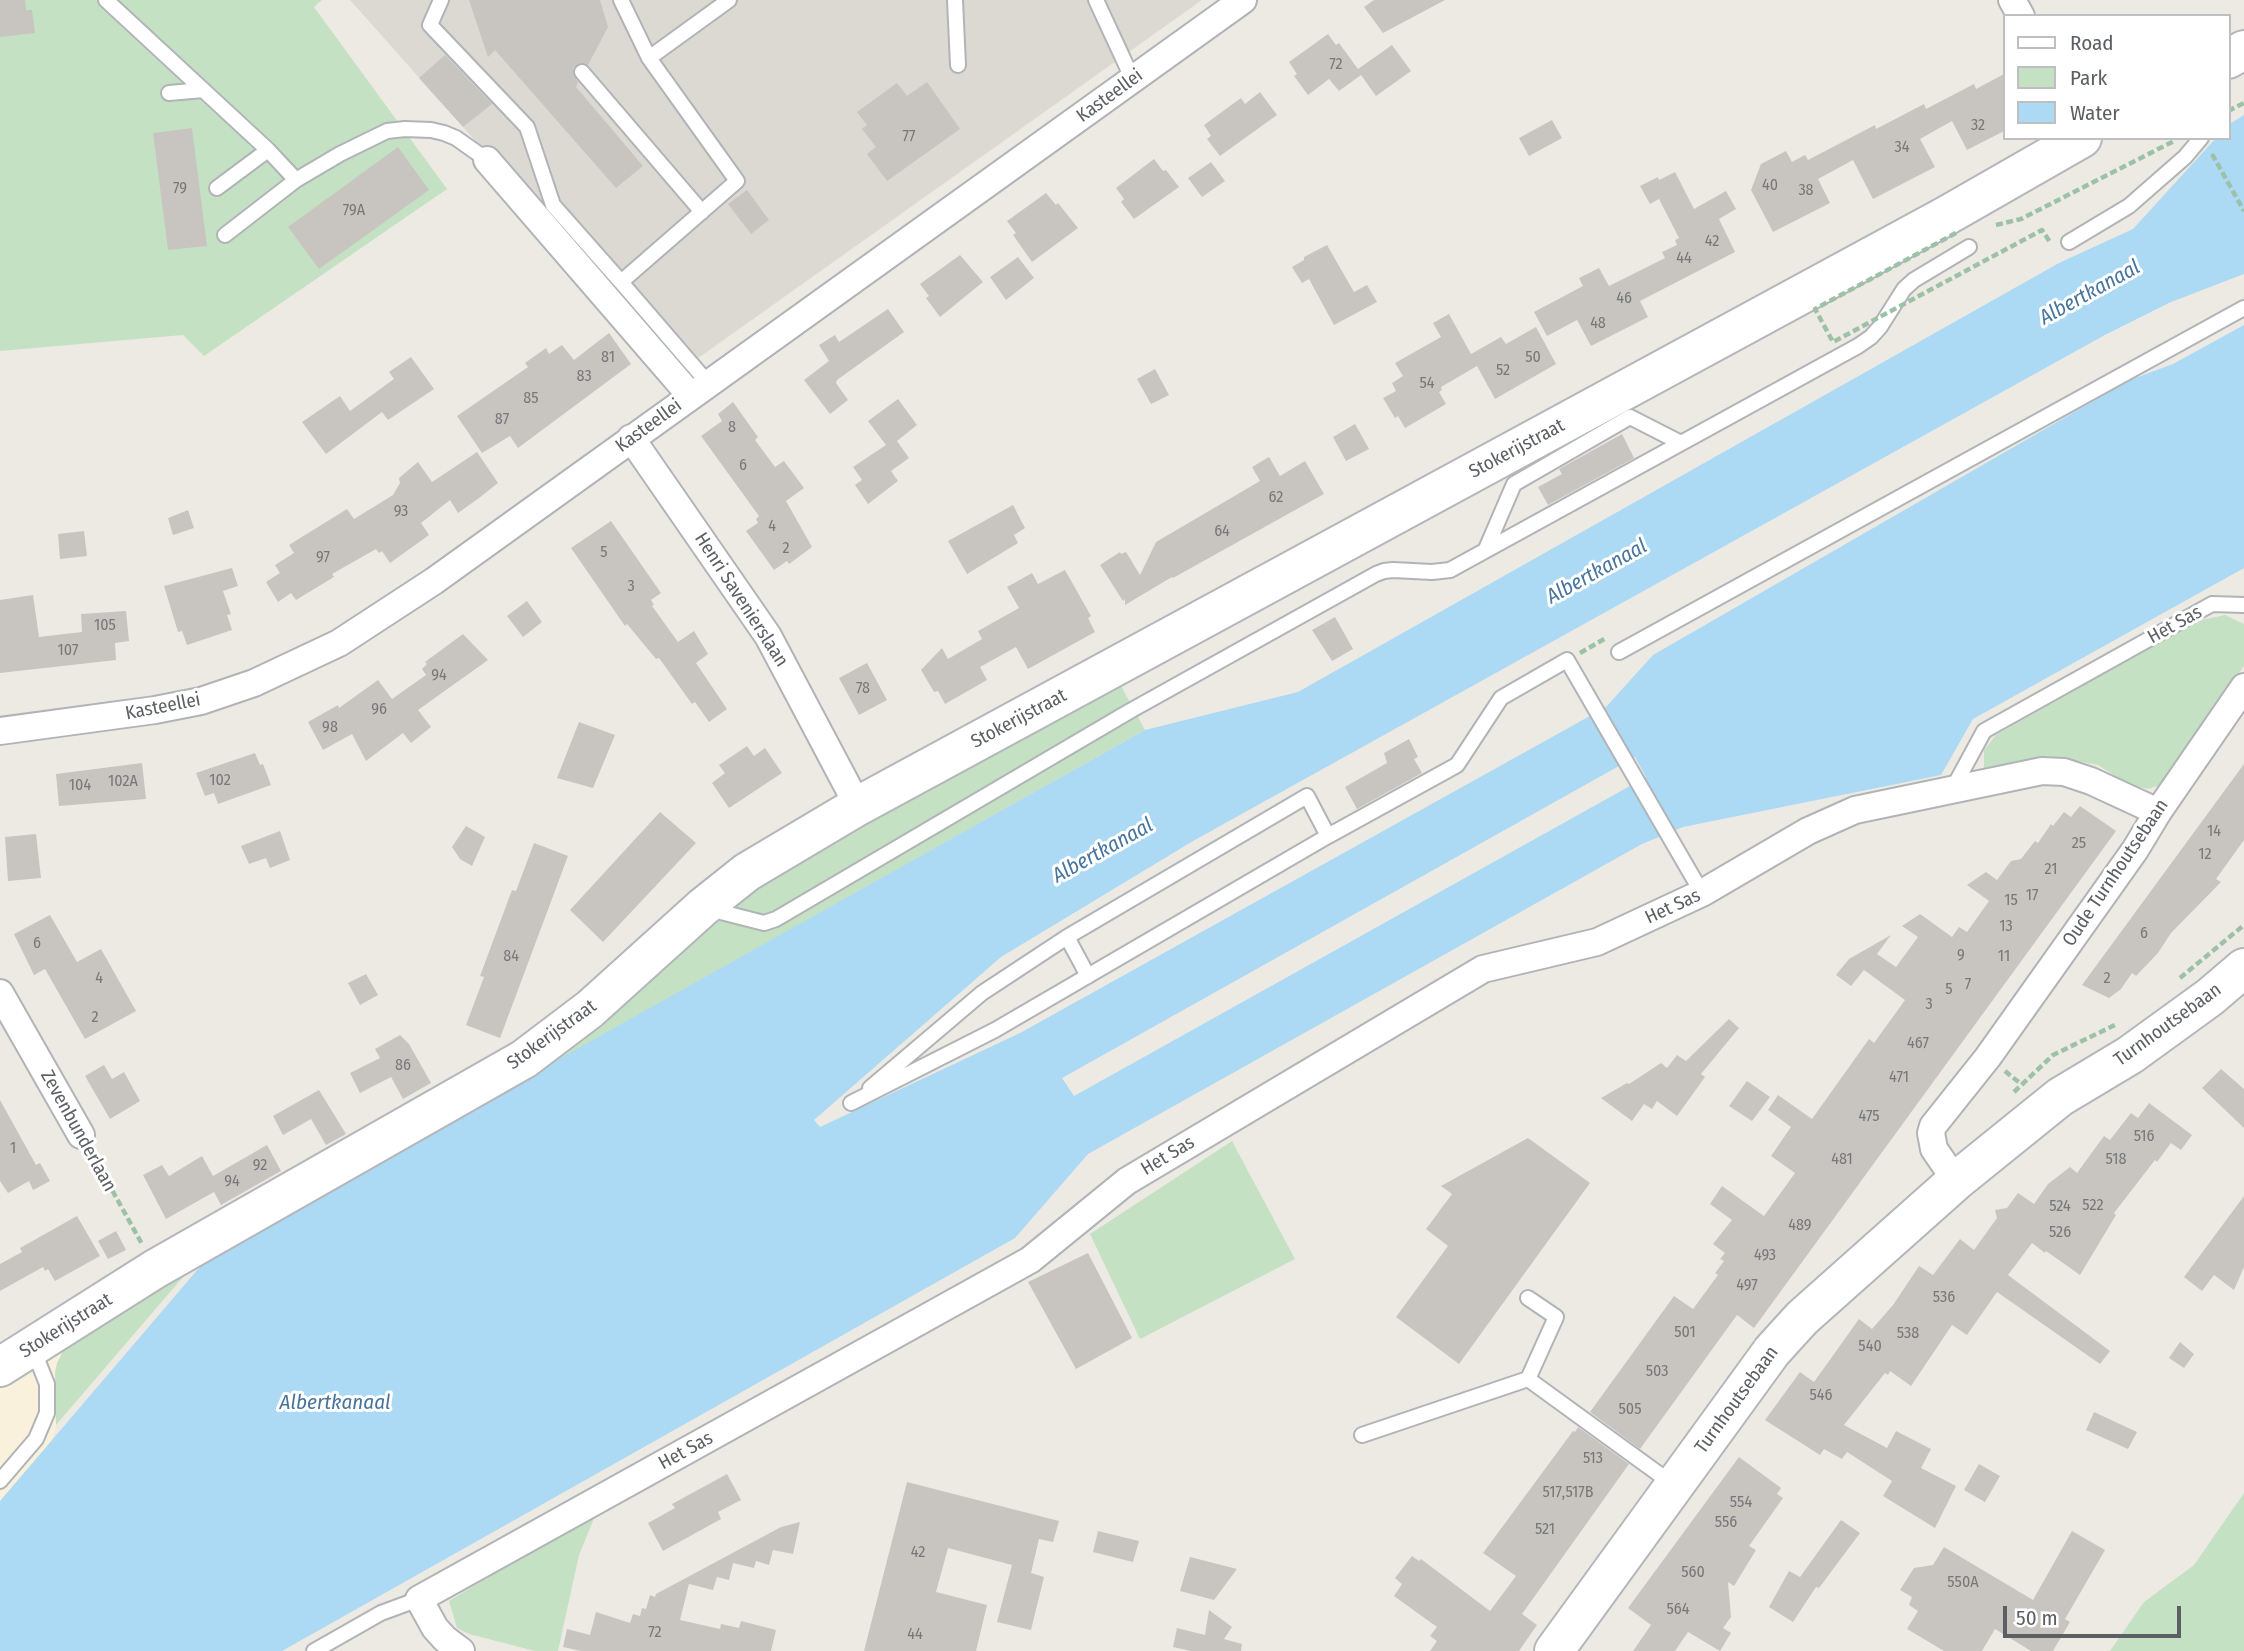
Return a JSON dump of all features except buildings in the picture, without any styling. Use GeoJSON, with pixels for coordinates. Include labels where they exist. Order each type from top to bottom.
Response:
{"type":"FeatureCollection","features":[{"type":"Feature","properties":{"kind":"street","name":"Kasteellei"},"geometry":{"type":"LineString","coordinates":[[0,731],[155,710],[201,701],[254,683],[339,643],[434,581],[1244,0]]}},
{"type":"Feature","properties":{"kind":"street","name":"Stokerijstraat"},"geometry":{"type":"LineString","coordinates":[[0,1367],[155,1269],[524,1059],[625,979],[703,907],[747,872],[858,806],[1800,295],[2078,140]]}},
{"type":"Feature","properties":{"kind":"street"},"geometry":{"type":"LineString","coordinates":[[487,160],[699,390]]}},
{"type":"Feature","properties":{"kind":"street","name":"Henri Savenierslaan"},"geometry":{"type":"LineString","coordinates":[[631,438],[768,636],[858,806]]}},
{"type":"Feature","properties":{"kind":"street","name":"Oude Turnhoutsebaan"},"geometry":{"type":"LineString","coordinates":[[1956,1181],[1934,1149],[1931,1133],[1933,1126],[1988,1058],[2135,849],[2244,687]]}},
{"type":"Feature","properties":{"kind":"street","name":"Het Sas"},"geometry":{"type":"LineString","coordinates":[[419,1599],[1030,1259],[1127,1181],[1483,969],[1597,942],[1702,893],[1808,831],[1855,810],[2042,771],[2064,772],[2091,780],[2158,812]]}},
{"type":"Feature","properties":{"kind":"street","name":"Turnhoutsebaan"},"geometry":{"type":"LineString","coordinates":[[1554,1651],[1781,1340],[1846,1278],[1956,1181],[2060,1097],[2130,1055],[2210,997],[2244,968]]}},
{"type":"Feature","properties":{"kind":"street","name":"Zevenbunderlaan"},"geometry":{"type":"LineString","coordinates":[[0,993],[81,1135]]}},
{"type":"Feature","properties":{"kind":"street"},"geometry":{"type":"LineString","coordinates":[[419,1599],[435,1628],[445,1640],[461,1651]]}},
{"type":"Feature","properties":{"kind":"lane"},"geometry":{"type":"LineString","coordinates":[[106,0],[268,150],[296,180]]}},
{"type":"Feature","properties":{"kind":"lane"},"geometry":{"type":"LineString","coordinates":[[441,0],[430,25],[527,127],[553,205],[621,282],[699,390]]}},
{"type":"Feature","properties":{"kind":"lane"},"geometry":{"type":"LineString","coordinates":[[621,0],[649,58],[737,181],[621,282]]}},
{"type":"Feature","properties":{"kind":"lane"},"geometry":{"type":"LineString","coordinates":[[649,58],[729,0]]}},
{"type":"Feature","properties":{"kind":"lane"},"geometry":{"type":"LineString","coordinates":[[955,0],[958,65]]}},
{"type":"Feature","properties":{"kind":"lane"},"geometry":{"type":"LineString","coordinates":[[1096,0],[1133,80]]}},
{"type":"Feature","properties":{"kind":"lane"},"geometry":{"type":"LineString","coordinates":[[582,72],[702,212]]}},
{"type":"Feature","properties":{"kind":"lane"},"geometry":{"type":"LineString","coordinates":[[169,93],[203,90]]}},
{"type":"Feature","properties":{"kind":"lane"},"geometry":{"type":"LineString","coordinates":[[225,235],[296,180],[387,131],[405,129],[444,133],[456,138],[487,160]]}},
{"type":"Feature","properties":{"kind":"lane"},"geometry":{"type":"LineString","coordinates":[[2069,243],[2129,206],[2185,157],[2205,144]]}},
{"type":"Feature","properties":{"kind":"lane"},"geometry":{"type":"LineString","coordinates":[[217,188],[268,150]]}},
{"type":"Feature","properties":{"kind":"lane"},"geometry":{"type":"LineString","coordinates":[[703,907],[764,923],[776,919],[1130,711],[1376,574],[1393,570],[1450,570],[1865,341],[1880,327],[1904,289],[1914,280],[1969,247]]}},
{"type":"Feature","properties":{"kind":"lane"},"geometry":{"type":"LineString","coordinates":[[1619,652],[2244,307]]}},
{"type":"Feature","properties":{"kind":"lane"},"geometry":{"type":"LineString","coordinates":[[1486,549],[1514,484],[1630,417],[1679,442]]}},
{"type":"Feature","properties":{"kind":"lane","name":"Het Sas"},"geometry":{"type":"LineString","coordinates":[[1952,789],[1984,731],[2212,604],[2244,605]]}},
{"type":"Feature","properties":{"kind":"lane"},"geometry":{"type":"LineString","coordinates":[[1328,836],[1307,796],[1067,937],[982,993],[851,1103],[995,1030],[1328,836],[1457,765],[1501,698],[1567,660],[1702,893]]}},
{"type":"Feature","properties":{"kind":"lane"},"geometry":{"type":"LineString","coordinates":[[1067,937],[1088,976]]}},
{"type":"Feature","properties":{"kind":"lane"},"geometry":{"type":"LineString","coordinates":[[1362,1435],[1528,1379],[1556,1317],[1528,1298]]}},
{"type":"Feature","properties":{"kind":"lane"},"geometry":{"type":"LineString","coordinates":[[0,1481],[36,1439],[47,1413],[47,1384],[32,1347]]}},
{"type":"Feature","properties":{"kind":"lane"},"geometry":{"type":"LineString","coordinates":[[1528,1379],[1675,1486]]}},
{"type":"Feature","properties":{"kind":"lane"},"geometry":{"type":"LineString","coordinates":[[314,1651],[382,1613],[419,1599]]}},
{"type":"Feature","properties":{"kind":"path"},"geometry":{"type":"LineString","coordinates":[[1995,225],[2021,219],[2174,140]]}},
{"type":"Feature","properties":{"kind":"path"},"geometry":{"type":"LineString","coordinates":[[2205,144],[2244,211]]}},
{"type":"Feature","properties":{"kind":"path"},"geometry":{"type":"LineString","coordinates":[[1956,233],[1815,309],[1833,342],[2042,230],[2050,243]]}},
{"type":"Feature","properties":{"kind":"path"},"geometry":{"type":"LineString","coordinates":[[2174,983],[2244,925]]}},
{"type":"Feature","properties":{"kind":"path"},"geometry":{"type":"LineString","coordinates":[[2012,1094],[2053,1055],[2122,1022]]}},
{"type":"Feature","properties":{"kind":"path","name":"Zevenbunderlaan"},"geometry":{"type":"LineString","coordinates":[[81,1135],[155,1269]]}},
{"type":"Feature","properties":{"kind":"shaded area"},"geometry":{"type":"Polygon","coordinates":[[[350,0],[1202,0],[680,371],[350,0]]]}},
{"type":"Feature","properties":{"kind":"shaded area"},"geometry":{"type":"Polygon","coordinates":[[[67,1343],[55,1372],[56,1425],[52,1441],[0,1501],[0,1389],[67,1343]]]}},
{"type":"Feature","properties":{"kind":"green space"},"geometry":{"type":"Polygon","coordinates":[[[0,0],[322,0],[314,7],[447,189],[204,356],[183,335],[0,351],[0,0]]]}},
{"type":"Feature","properties":{"kind":"green space"},"geometry":{"type":"Polygon","coordinates":[[[2225,615],[2244,624],[2244,666],[2161,785],[2148,789],[2128,784],[2098,765],[2055,757],[1984,773],[1984,750],[1996,735],[2197,621],[2225,615]]]}},
{"type":"Feature","properties":{"kind":"green space"},"geometry":{"type":"Polygon","coordinates":[[[1120,684],[1145,730],[534,1074],[757,887],[867,822],[1120,684]]]}},
{"type":"Feature","properties":{"kind":"green space"},"geometry":{"type":"Polygon","coordinates":[[[1232,1141],[1295,1259],[1140,1339],[1090,1234],[1232,1141]]]}},
{"type":"Feature","properties":{"kind":"green space"},"geometry":{"type":"Polygon","coordinates":[[[195,1263],[56,1425],[55,1372],[67,1343],[195,1263]]]}},
{"type":"Feature","properties":{"kind":"green space"},"geometry":{"type":"Polygon","coordinates":[[[2244,1493],[2244,1651],[2110,1651],[2144,1602],[2194,1565],[2244,1493]]]}},
{"type":"Feature","properties":{"kind":"green space"},"geometry":{"type":"Polygon","coordinates":[[[597,1511],[579,1555],[558,1651],[535,1651],[469,1634],[457,1628],[449,1601],[597,1511]]]}},
{"type":"Feature","properties":{"kind":"water","name":"Albertkanaal"},"geometry":{"type":"Polygon","coordinates":[[[2244,115],[2244,274],[2171,302],[2103,336],[1193,841],[1001,957],[814,1120],[820,1127],[1020,1033],[1606,707],[1653,655],[2130,380],[2173,364],[2244,325],[2244,568],[1973,719],[1941,775],[1683,827],[1642,844],[1088,1154],[1015,1238],[282,1651],[0,1651],[0,1501],[210,1255],[1145,730],[1298,692],[2059,263],[2133,229],[2214,140],[2230,140],[2230,124],[2244,115]],[[1635,757],[1062,1078],[1074,1096],[1646,777],[1635,757]]]}}]}
